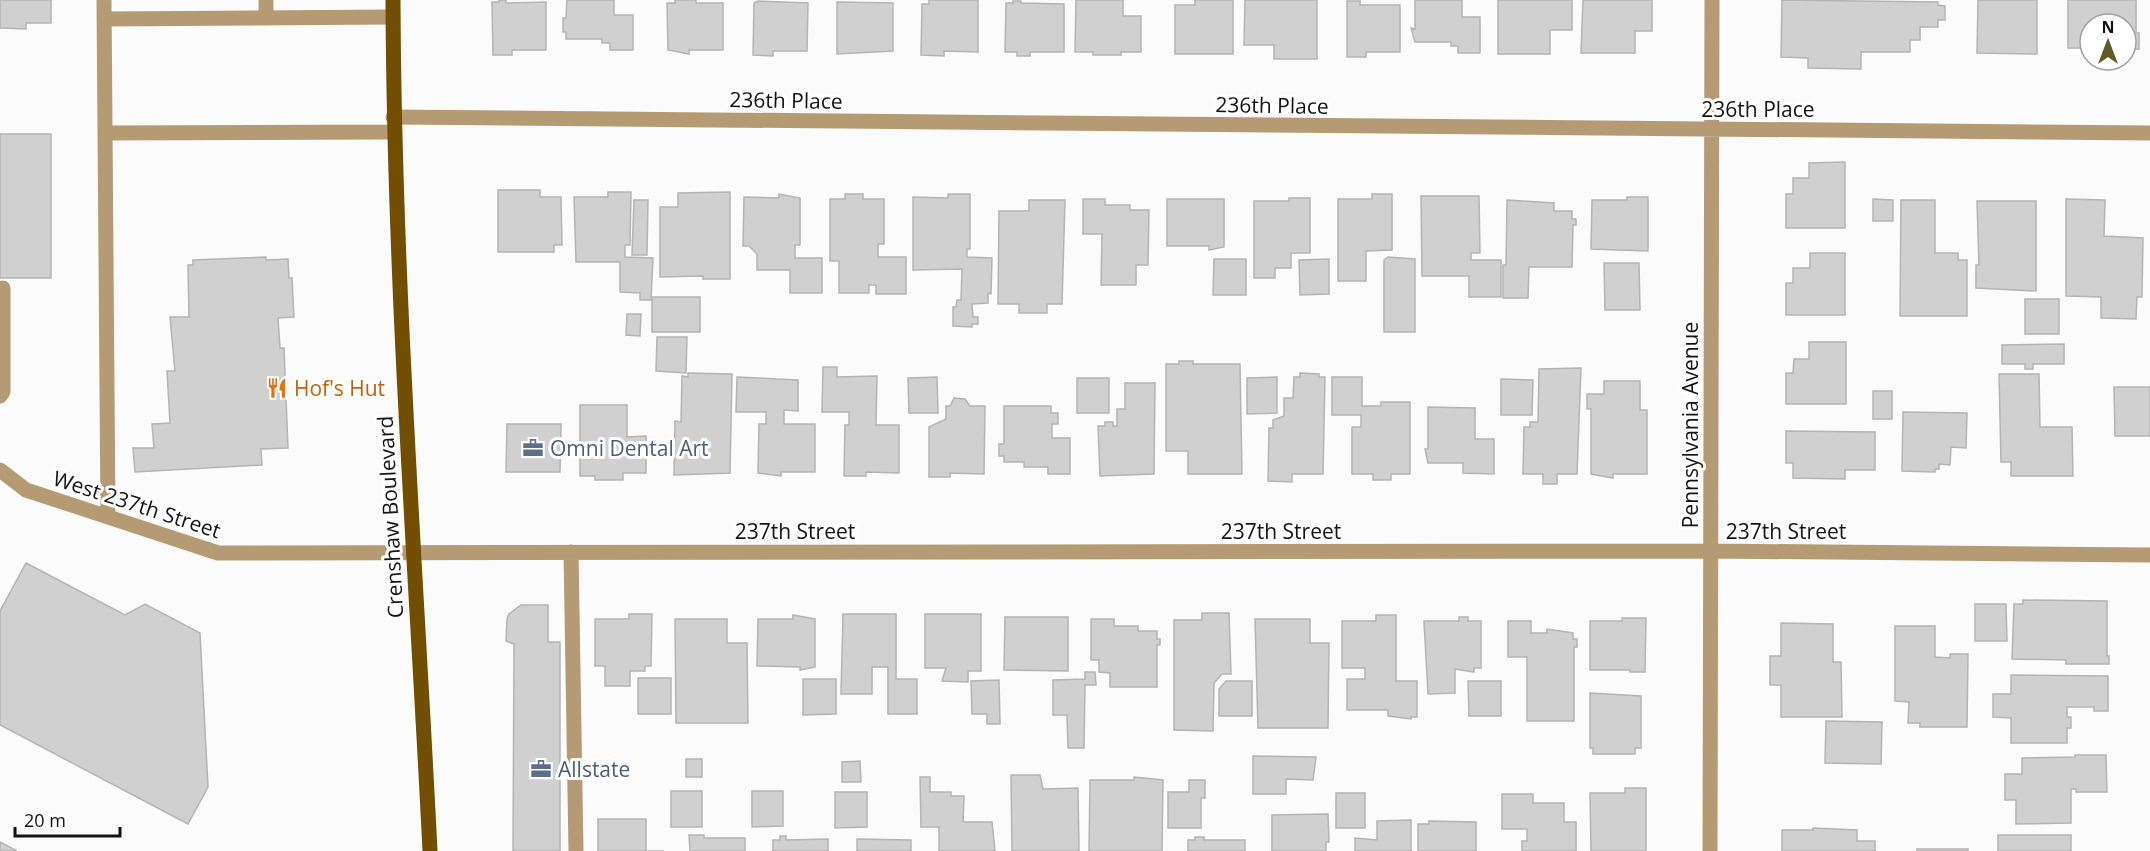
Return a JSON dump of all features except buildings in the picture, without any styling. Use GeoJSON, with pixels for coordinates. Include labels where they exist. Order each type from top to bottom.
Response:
{"type":"FeatureCollection","features":[{"type":"Feature","properties":{"kind":"main road","name":"Crenshaw Boulevard"},"geometry":{"type":"LineString","coordinates":[[393,0],[394,125],[413,552],[430,851]]}},
{"type":"Feature","properties":{"kind":"street"},"geometry":{"type":"LineString","coordinates":[[104,0],[108,517]]}},
{"type":"Feature","properties":{"kind":"street"},"geometry":{"type":"LineString","coordinates":[[266,0],[266,18]]}},
{"type":"Feature","properties":{"kind":"street","name":"Pennsylvania Avenue"},"geometry":{"type":"LineString","coordinates":[[1710,851],[1712,0]]}},
{"type":"Feature","properties":{"kind":"street"},"geometry":{"type":"LineString","coordinates":[[104,19],[393,17]]}},
{"type":"Feature","properties":{"kind":"street","name":"236th Place"},"geometry":{"type":"LineString","coordinates":[[105,133],[394,125],[2150,133]]}},
{"type":"Feature","properties":{"kind":"street"},"geometry":{"type":"LineString","coordinates":[[0,396],[3,392],[3,288]]}},
{"type":"Feature","properties":{"kind":"street","name":"West 237th Street"},"geometry":{"type":"LineString","coordinates":[[0,470],[26,490],[218,553],[413,552]]}},
{"type":"Feature","properties":{"kind":"street","name":"237th Street"},"geometry":{"type":"LineString","coordinates":[[413,552],[1711,551],[2150,555]]}},
{"type":"Feature","properties":{"kind":"street"},"geometry":{"type":"LineString","coordinates":[[571,552],[576,851]]}},
{"type":"Feature","properties":{"kind":"place","name":"Hof's Hut"},"geometry":{"type":"Point","coordinates":[277,388]}},
{"type":"Feature","properties":{"kind":"place","name":"Omni Dental Art"},"geometry":{"type":"Point","coordinates":[533,448]}},
{"type":"Feature","properties":{"kind":"place","name":"Allstate"},"geometry":{"type":"Point","coordinates":[541,769]}}]}
